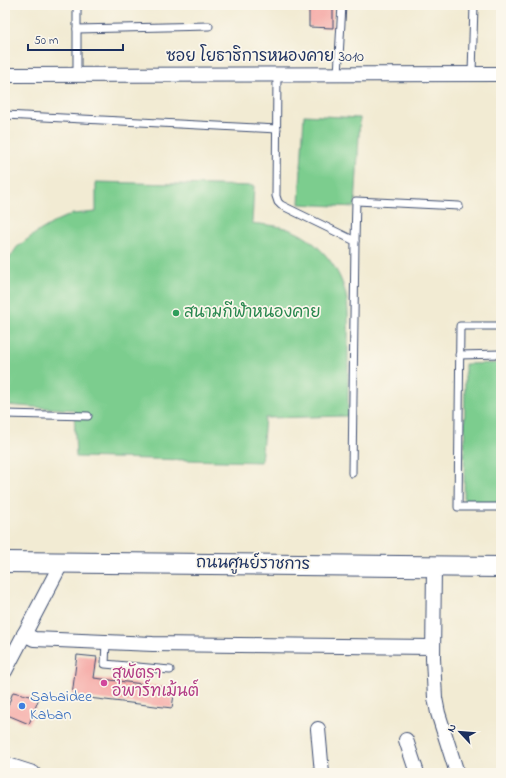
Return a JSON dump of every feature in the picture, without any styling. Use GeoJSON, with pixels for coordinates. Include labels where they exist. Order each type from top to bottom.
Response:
{"type":"FeatureCollection","features":[{"type":"Feature","properties":{"kind":"street","name":"ซอย โยธาธิการหนองคาย 3010"},"geometry":{"type":"LineString","coordinates":[[5,75],[501,74]]}},
{"type":"Feature","properties":{"kind":"street","name":"ถนนศูนย์ราชการ"},"geometry":{"type":"LineString","coordinates":[[5,562],[501,567]]}},
{"type":"Feature","properties":{"kind":"street"},"geometry":{"type":"LineString","coordinates":[[5,671],[62,562]]}},
{"type":"Feature","properties":{"kind":"street"},"geometry":{"type":"LineString","coordinates":[[434,566],[433,647],[435,698],[438,714],[457,773]]}},
{"type":"Feature","properties":{"kind":"street"},"geometry":{"type":"LineString","coordinates":[[24,634],[34,639],[106,642],[433,647]]}},
{"type":"Feature","properties":{"kind":"street"},"geometry":{"type":"LineString","coordinates":[[318,729],[322,773]]}},
{"type":"Feature","properties":{"kind":"street"},"geometry":{"type":"LineString","coordinates":[[406,740],[417,773]]}},
{"type":"Feature","properties":{"kind":"street"},"geometry":{"type":"LineString","coordinates":[[5,764],[33,773]]}},
{"type":"Feature","properties":{"kind":"lane"},"geometry":{"type":"LineString","coordinates":[[77,5],[77,75]]}},
{"type":"Feature","properties":{"kind":"lane"},"geometry":{"type":"LineString","coordinates":[[338,74],[342,5]]}},
{"type":"Feature","properties":{"kind":"lane"},"geometry":{"type":"LineString","coordinates":[[472,73],[474,5]]}},
{"type":"Feature","properties":{"kind":"lane"},"geometry":{"type":"LineString","coordinates":[[77,29],[209,26]]}},
{"type":"Feature","properties":{"kind":"lane"},"geometry":{"type":"LineString","coordinates":[[277,74],[276,196],[278,202],[281,205],[355,241]]}},
{"type":"Feature","properties":{"kind":"lane"},"geometry":{"type":"LineString","coordinates":[[5,115],[277,129]]}},
{"type":"Feature","properties":{"kind":"lane"},"geometry":{"type":"LineString","coordinates":[[352,473],[356,201],[459,206]]}},
{"type":"Feature","properties":{"kind":"lane"},"geometry":{"type":"LineString","coordinates":[[501,326],[460,326],[458,507],[501,507]]}},
{"type":"Feature","properties":{"kind":"lane"},"geometry":{"type":"LineString","coordinates":[[459,355],[501,354]]}},
{"type":"Feature","properties":{"kind":"lane"},"geometry":{"type":"LineString","coordinates":[[5,414],[88,416]]}},
{"type":"Feature","properties":{"kind":"lane"},"geometry":{"type":"LineString","coordinates":[[106,642],[105,664],[170,670]]}},
{"type":"Feature","properties":{"kind":"green space"},"geometry":{"type":"Polygon","coordinates":[[[304,115],[360,118],[355,207],[299,204],[304,115]]]}},
{"type":"Feature","properties":{"kind":"green space","name":"สนามกีฬาหนองคาย"},"geometry":{"type":"Polygon","coordinates":[[[96,182],[254,186],[252,223],[288,229],[309,240],[327,257],[345,289],[348,312],[348,416],[265,418],[261,462],[76,457],[74,410],[5,405],[5,265],[17,247],[36,233],[58,220],[73,214],[96,212],[96,182]]]}},
{"type":"Feature","properties":{"kind":"green space"},"geometry":{"type":"Polygon","coordinates":[[[501,363],[501,502],[464,503],[465,364],[501,363]]]}},
{"type":"Feature","properties":{"kind":"building"},"geometry":{"type":"Polygon","coordinates":[[[309,5],[333,5],[333,28],[309,27],[309,5]]]}},
{"type":"Feature","properties":{"kind":"building","name":"สุพัตรา อพาร์ทเม้นต์"},"geometry":{"type":"Polygon","coordinates":[[[77,655],[97,657],[94,678],[175,688],[172,708],[72,696],[77,655]]]}},
{"type":"Feature","properties":{"kind":"building","name":"Sabaidee Kaban"},"geometry":{"type":"Polygon","coordinates":[[[13,692],[39,698],[29,724],[5,714],[13,692]]]}},
{"type":"Feature","properties":{"kind":"place","name":"สนามกีฬาหนองคาย"},"geometry":{"type":"Point","coordinates":[176,313]}},
{"type":"Feature","properties":{"kind":"place","name":"สุพัตรา อพาร์ทเม้นต์"},"geometry":{"type":"Point","coordinates":[104,683]}},
{"type":"Feature","properties":{"kind":"place","name":"Sabaidee Kaban"},"geometry":{"type":"Point","coordinates":[22,706]}}]}
